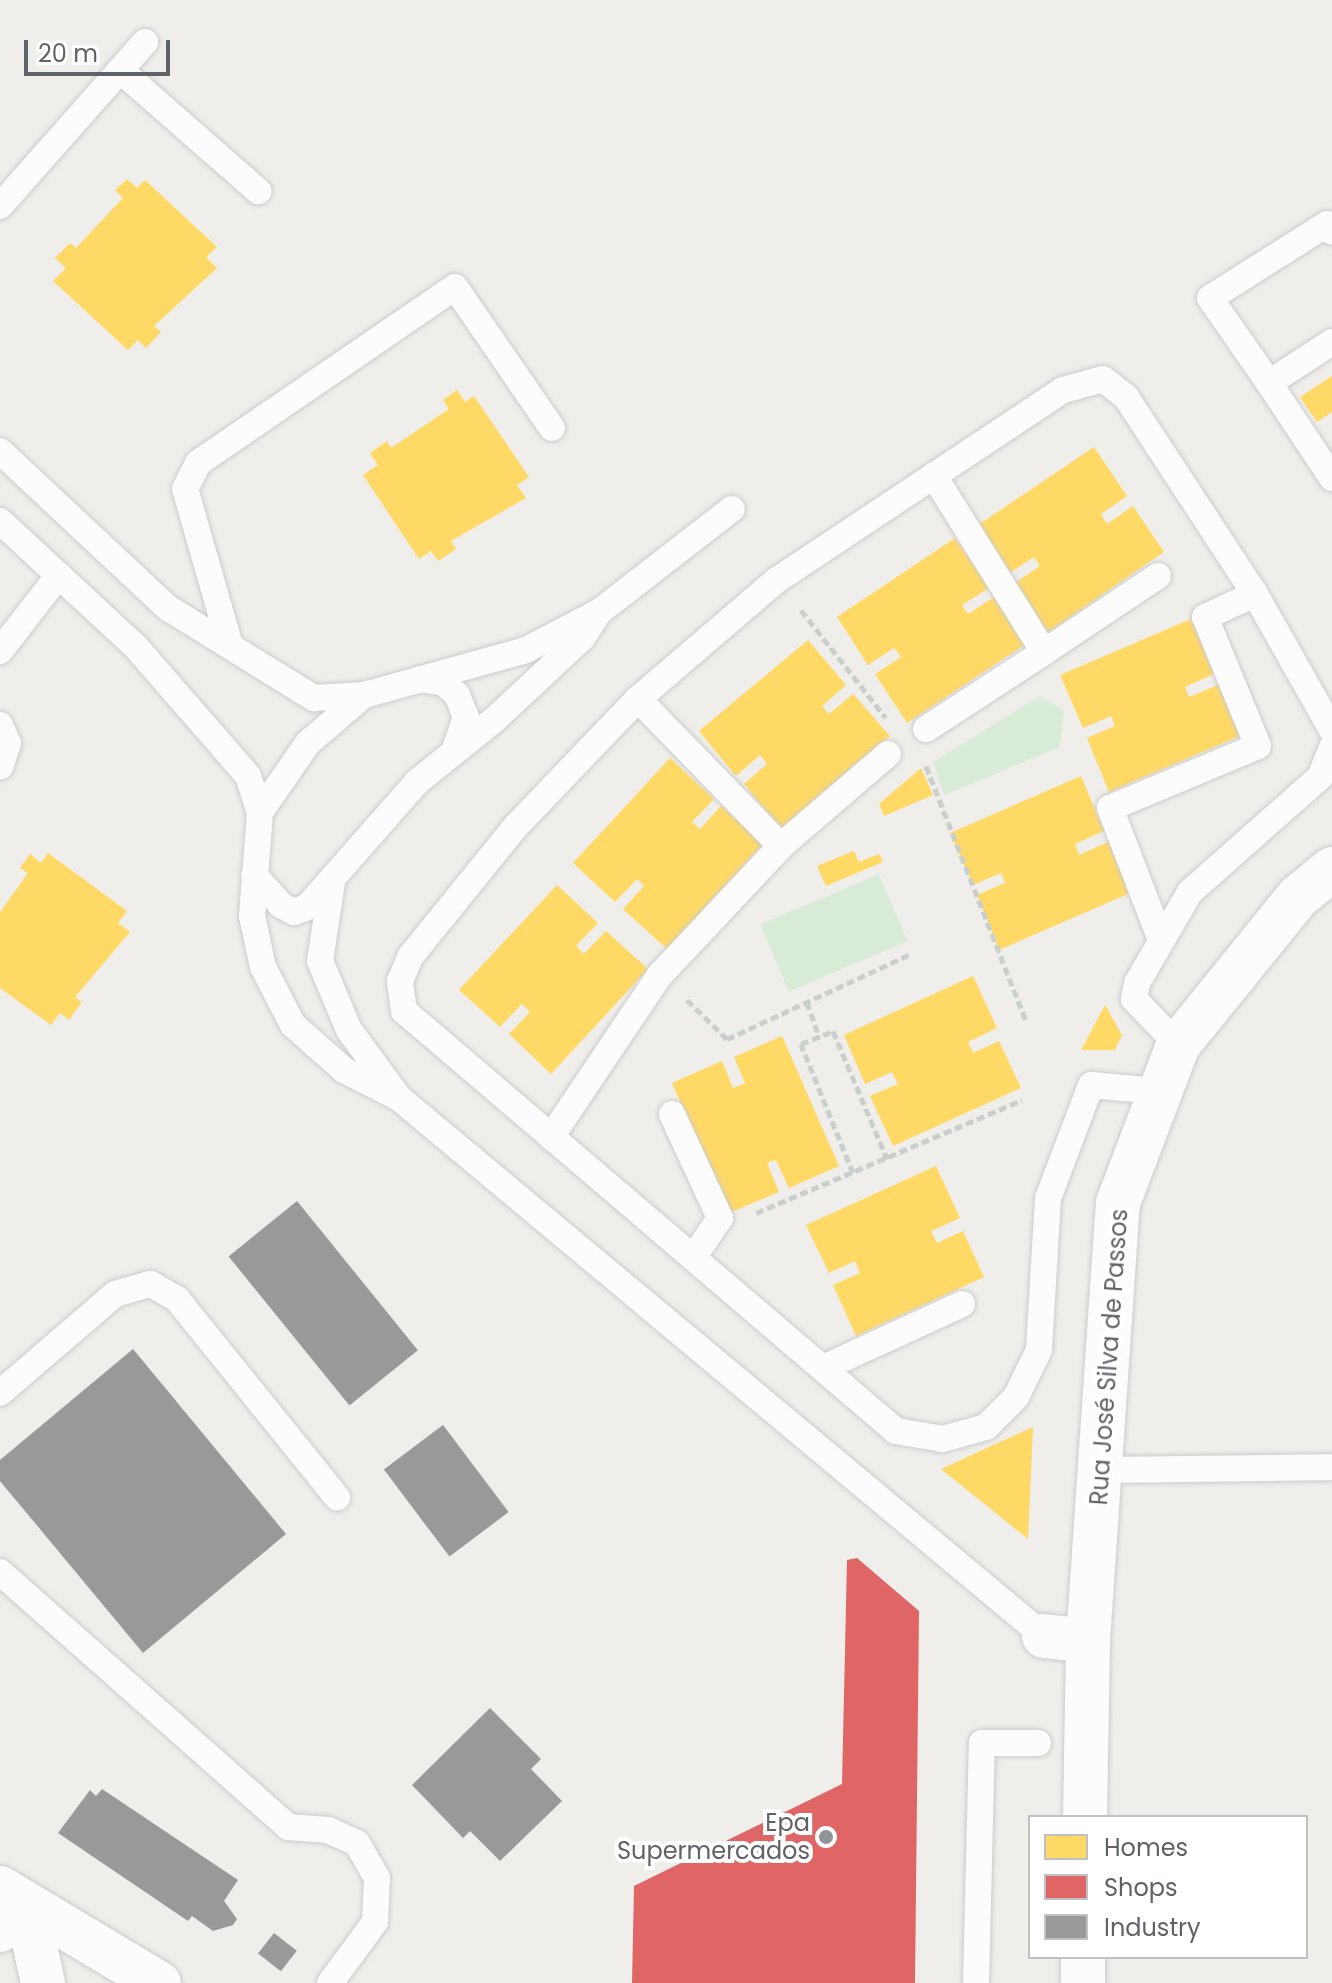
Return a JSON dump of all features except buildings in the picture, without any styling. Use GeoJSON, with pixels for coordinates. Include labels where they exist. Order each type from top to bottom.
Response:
{"type":"FeatureCollection","features":[{"type":"Feature","properties":{"kind":"street","name":"Rua José Silva de Passos"},"geometry":{"type":"LineString","coordinates":[[1085,1815],[1088,1641],[1118,1203],[1157,1091],[1178,1045],[1298,897],[1332,869]]}},
{"type":"Feature","properties":{"kind":"street"},"geometry":{"type":"LineString","coordinates":[[1044,1636],[1088,1641]]}},
{"type":"Feature","properties":{"kind":"street"},"geometry":{"type":"LineString","coordinates":[[9,1909],[43,1983]]}},
{"type":"Feature","properties":{"kind":"street"},"geometry":{"type":"LineString","coordinates":[[9,1909],[159,1983]]}},
{"type":"Feature","properties":{"kind":"street"},"geometry":{"type":"LineString","coordinates":[[1083,1959],[1083,1983]]}},
{"type":"Feature","properties":{"kind":"lane"},"geometry":{"type":"LineString","coordinates":[[0,206],[145,42]]}},
{"type":"Feature","properties":{"kind":"lane"},"geometry":{"type":"LineString","coordinates":[[120,70],[258,191]]}},
{"type":"Feature","properties":{"kind":"lane"},"geometry":{"type":"LineString","coordinates":[[1332,232],[1327,224],[1210,298],[1332,478]]}},
{"type":"Feature","properties":{"kind":"lane"},"geometry":{"type":"LineString","coordinates":[[229,642],[185,489],[198,463],[455,287],[552,428]]}},
{"type":"Feature","properties":{"kind":"lane"},"geometry":{"type":"LineString","coordinates":[[1269,383],[1332,342]]}},
{"type":"Feature","properties":{"kind":"lane"},"geometry":{"type":"LineString","coordinates":[[1157,1091],[1091,1085],[1076,1109],[1048,1198],[1039,1350],[1016,1397],[986,1427],[943,1439],[896,1431],[404,1011],[400,981],[410,957],[517,825],[638,699],[777,580],[1063,390],[1103,379],[1126,397],[1255,594],[1332,730]]}},
{"type":"Feature","properties":{"kind":"lane"},"geometry":{"type":"LineString","coordinates":[[0,451],[168,608],[229,642],[314,698],[364,695],[412,678],[526,650],[599,612],[732,509]]}},
{"type":"Feature","properties":{"kind":"lane"},"geometry":{"type":"LineString","coordinates":[[934,476],[1044,652]]}},
{"type":"Feature","properties":{"kind":"lane"},"geometry":{"type":"LineString","coordinates":[[0,521],[59,575],[221,740],[248,776],[260,812],[254,875],[263,967],[293,1025],[344,1070],[399,1098],[1044,1636]]}},
{"type":"Feature","properties":{"kind":"lane"},"geometry":{"type":"LineString","coordinates":[[0,651],[59,575]]}},
{"type":"Feature","properties":{"kind":"lane"},"geometry":{"type":"LineString","coordinates":[[926,729],[1158,576]]}},
{"type":"Feature","properties":{"kind":"lane"},"geometry":{"type":"LineString","coordinates":[[1161,940],[1110,808],[1258,746],[1205,617],[1255,594]]}},
{"type":"Feature","properties":{"kind":"lane"},"geometry":{"type":"LineString","coordinates":[[254,875],[294,912],[333,880],[456,746],[582,638],[599,612]]}},
{"type":"Feature","properties":{"kind":"lane"},"geometry":{"type":"LineString","coordinates":[[412,678],[444,683],[457,695],[466,717],[456,746]]}},
{"type":"Feature","properties":{"kind":"lane"},"geometry":{"type":"LineString","coordinates":[[260,812],[308,743],[364,695]]}},
{"type":"Feature","properties":{"kind":"lane"},"geometry":{"type":"LineString","coordinates":[[638,699],[781,846]]}},
{"type":"Feature","properties":{"kind":"lane"},"geometry":{"type":"LineString","coordinates":[[0,725],[8,743],[0,767]]}},
{"type":"Feature","properties":{"kind":"lane"},"geometry":{"type":"LineString","coordinates":[[1178,1045],[1134,999],[1161,940],[1190,892],[1320,777],[1332,747]]}},
{"type":"Feature","properties":{"kind":"lane"},"geometry":{"type":"LineString","coordinates":[[551,1137],[660,975],[781,846],[888,754]]}},
{"type":"Feature","properties":{"kind":"lane"},"geometry":{"type":"LineString","coordinates":[[333,880],[320,961],[349,1030],[399,1098]]}},
{"type":"Feature","properties":{"kind":"lane"},"geometry":{"type":"LineString","coordinates":[[672,1114],[720,1218],[693,1258]]}},
{"type":"Feature","properties":{"kind":"lane"},"geometry":{"type":"LineString","coordinates":[[0,1393],[115,1294],[151,1284],[177,1299],[337,1497]]}},
{"type":"Feature","properties":{"kind":"lane"},"geometry":{"type":"LineString","coordinates":[[823,1368],[962,1304]]}},
{"type":"Feature","properties":{"kind":"lane"},"geometry":{"type":"LineString","coordinates":[[1100,1470],[1332,1467]]}},
{"type":"Feature","properties":{"kind":"lane"},"geometry":{"type":"LineString","coordinates":[[0,1572],[288,1827],[328,1830],[357,1843],[377,1878],[375,1922],[330,1983]]}},
{"type":"Feature","properties":{"kind":"lane"},"geometry":{"type":"LineString","coordinates":[[976,1983],[982,1743],[1038,1743]]}},
{"type":"Feature","properties":{"kind":"path"},"geometry":{"type":"LineString","coordinates":[[777,580],[894,728]]}},
{"type":"Feature","properties":{"kind":"path"},"geometry":{"type":"LineString","coordinates":[[921,761],[1026,1021]]}},
{"type":"Feature","properties":{"kind":"path"},"geometry":{"type":"LineString","coordinates":[[660,975],[727,1039],[911,954]]}},
{"type":"Feature","properties":{"kind":"path"},"geometry":{"type":"LineString","coordinates":[[807,1002],[819,1037]]}},
{"type":"Feature","properties":{"kind":"path"},"geometry":{"type":"LineString","coordinates":[[853,1173],[801,1044],[833,1031],[887,1159]]}},
{"type":"Feature","properties":{"kind":"path"},"geometry":{"type":"LineString","coordinates":[[751,1215],[1022,1100]]}},
{"type":"Feature","properties":{"kind":"green space"},"geometry":{"type":"Polygon","coordinates":[[[1040,696],[1064,711],[1060,747],[944,795],[933,762],[1040,696]]]}},
{"type":"Feature","properties":{"kind":"green space"},"geometry":{"type":"Polygon","coordinates":[[[879,874],[908,941],[789,992],[760,924],[879,874]]]}},
{"type":"Feature","properties":{"kind":"place","name":"Epa Supermercados"},"geometry":{"type":"Point","coordinates":[826,1837]}}]}
